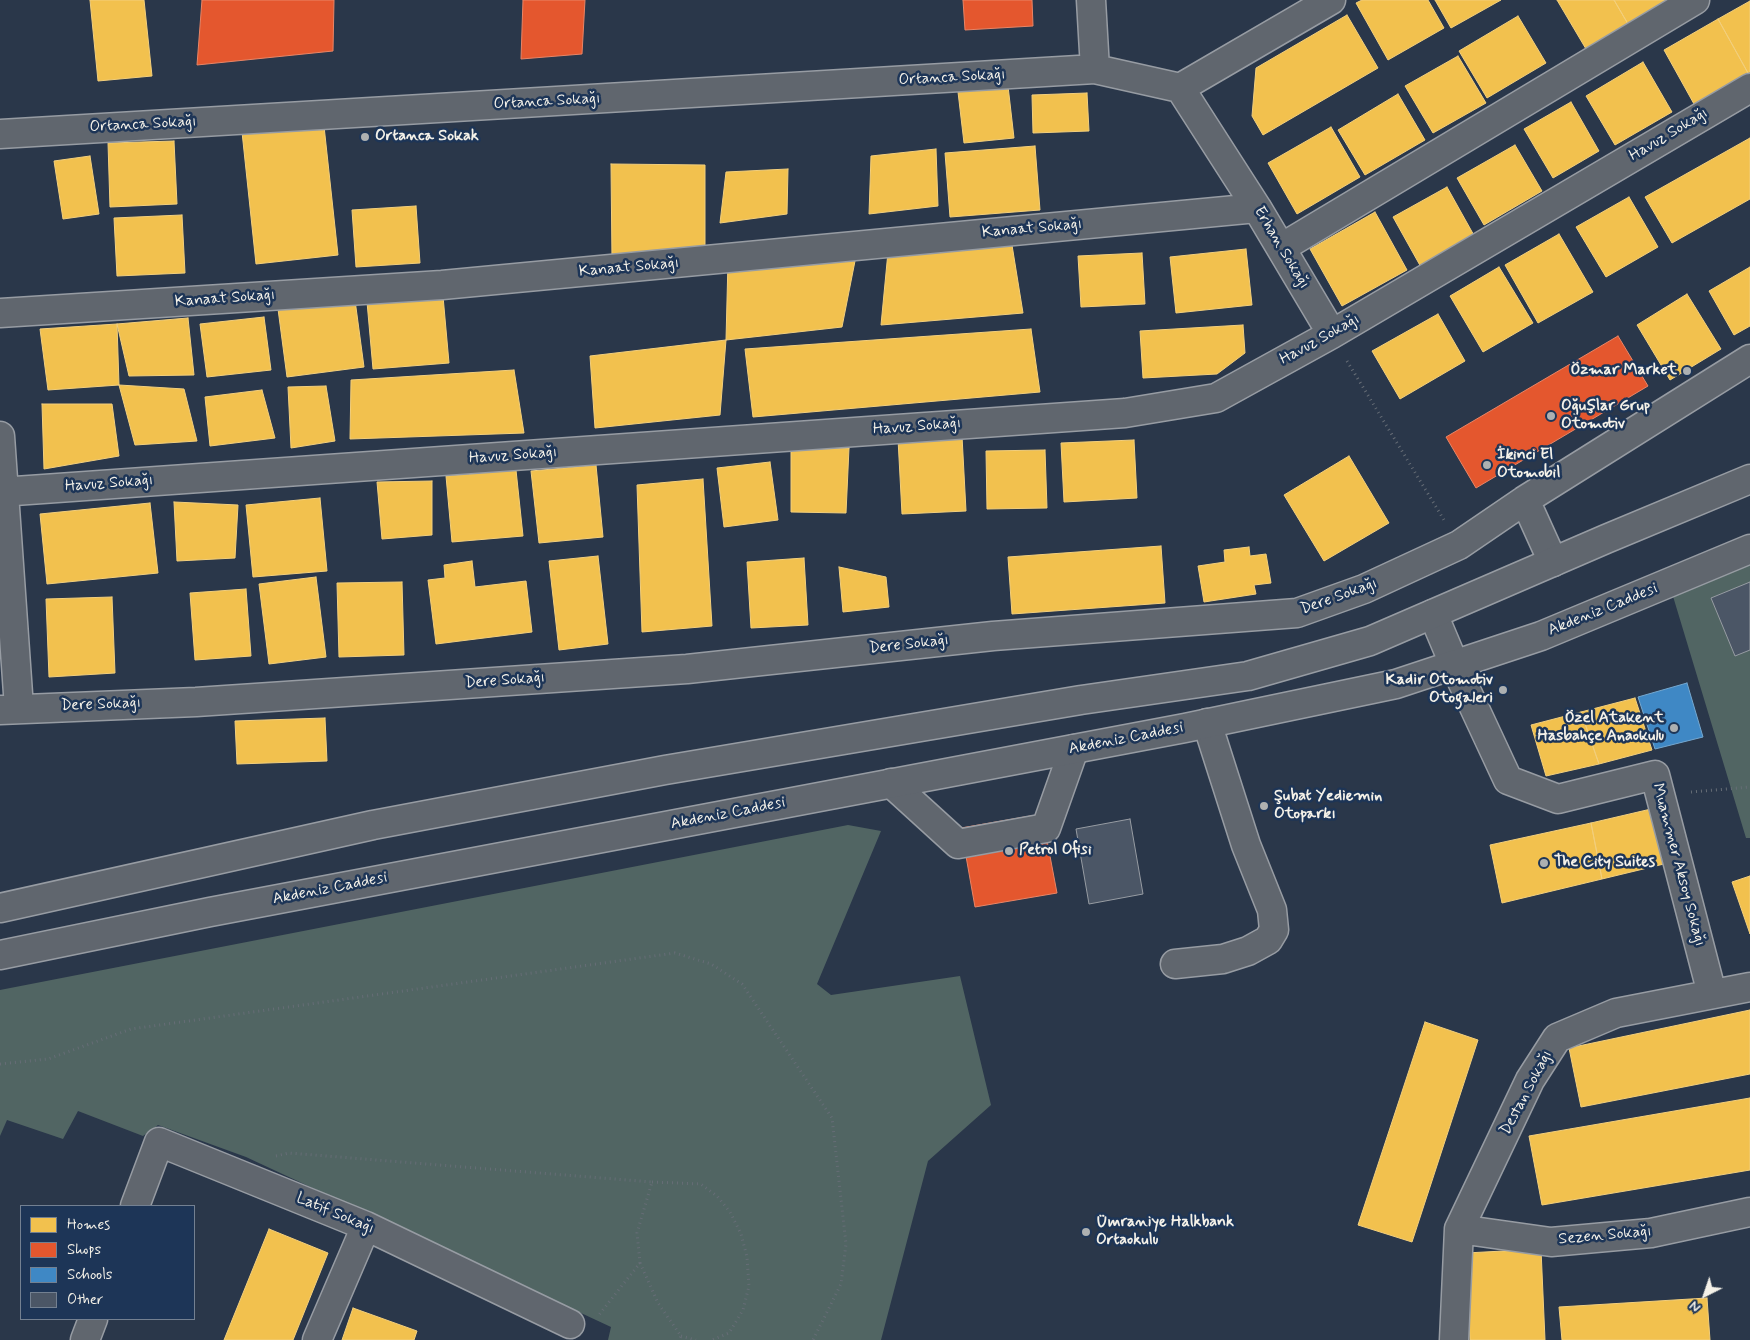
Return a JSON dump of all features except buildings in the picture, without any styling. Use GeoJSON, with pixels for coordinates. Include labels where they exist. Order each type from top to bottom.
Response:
{"type":"FeatureCollection","features":[{"type":"Feature","properties":{"kind":"street"},"geometry":{"type":"LineString","coordinates":[[1091,0],[1095,70],[1180,88],[1331,0]]}},
{"type":"Feature","properties":{"kind":"street"},"geometry":{"type":"LineString","coordinates":[[1281,248],[1695,0]]}},
{"type":"Feature","properties":{"kind":"street","name":"Ortanca Sokağı"},"geometry":{"type":"LineString","coordinates":[[0,134],[1095,70]]}},
{"type":"Feature","properties":{"kind":"street","name":"Erhan Sokağı"},"geometry":{"type":"LineString","coordinates":[[1180,88],[1257,208],[1332,334]]}},
{"type":"Feature","properties":{"kind":"street","name":"Havuz Sokağı"},"geometry":{"type":"LineString","coordinates":[[2,492],[1125,413],[1216,398],[1332,334],[1750,88]]}},
{"type":"Feature","properties":{"kind":"street","name":"Kanaat Sokağı"},"geometry":{"type":"LineString","coordinates":[[0,313],[442,285],[1257,208]]}},
{"type":"Feature","properties":{"kind":"street","name":"Dere Sokağı"},"geometry":{"type":"LineString","coordinates":[[10,709],[196,702],[687,669],[993,636],[1296,613],[1364,589],[1459,545],[1525,500],[1750,359]]}},
{"type":"Feature","properties":{"kind":"street"},"geometry":{"type":"LineString","coordinates":[[0,436],[10,709]]}},
{"type":"Feature","properties":{"kind":"street"},"geometry":{"type":"LineString","coordinates":[[0,908],[373,825],[665,770],[1081,700],[1248,676],[1370,641],[1750,479]]}},
{"type":"Feature","properties":{"kind":"street"},"geometry":{"type":"LineString","coordinates":[[1525,500],[1553,562]]}},
{"type":"Feature","properties":{"kind":"street","name":"Akdeniz Caddesi"},"geometry":{"type":"LineString","coordinates":[[0,955],[229,908],[1074,749],[1396,684],[1541,636],[1750,549]]}},
{"type":"Feature","properties":{"kind":"street"},"geometry":{"type":"LineString","coordinates":[[1433,614],[1454,664]]}},
{"type":"Feature","properties":{"kind":"street","name":"Muammer Aksoy Sokağı"},"geometry":{"type":"LineString","coordinates":[[1454,664],[1508,780],[1558,799],[1655,775],[1712,994]]}},
{"type":"Feature","properties":{"kind":"street"},"geometry":{"type":"LineString","coordinates":[[1175,964],[1223,959],[1248,951],[1268,940],[1274,930],[1272,910],[1246,845],[1207,723]]}},
{"type":"Feature","properties":{"kind":"street"},"geometry":{"type":"LineString","coordinates":[[891,783],[958,844],[1046,828],[1074,749]]}},
{"type":"Feature","properties":{"kind":"street","name":"Destan Sokağı"},"geometry":{"type":"LineString","coordinates":[[1454,1340],[1459,1229],[1530,1080],[1557,1038],[1616,1013],[1750,987]]}},
{"type":"Feature","properties":{"kind":"street","name":"Latif Sokağı"},"geometry":{"type":"LineString","coordinates":[[135,1205],[159,1142],[366,1226],[566,1335]]}},
{"type":"Feature","properties":{"kind":"street","name":"Sezen Sokağı"},"geometry":{"type":"LineString","coordinates":[[1459,1229],[1550,1242],[1651,1233],[1750,1212]]}},
{"type":"Feature","properties":{"kind":"street"},"geometry":{"type":"LineString","coordinates":[[317,1340],[366,1226]]}},
{"type":"Feature","properties":{"kind":"street"},"geometry":{"type":"LineString","coordinates":[[85,1340],[93,1320]]}},
{"type":"Feature","properties":{"kind":"path"},"geometry":{"type":"LineString","coordinates":[[1332,334],[1364,391],[1459,545]]}},
{"type":"Feature","properties":{"kind":"path"},"geometry":{"type":"LineString","coordinates":[[1660,794],[1750,787]]}},
{"type":"Feature","properties":{"kind":"path"},"geometry":{"type":"LineString","coordinates":[[0,1064],[48,1058],[130,1028],[675,952],[710,964],[742,984],[832,1118],[846,1244],[841,1284],[813,1340]]}},
{"type":"Feature","properties":{"kind":"path"},"geometry":{"type":"LineString","coordinates":[[252,1180],[269,1157],[289,1153],[652,1182],[701,1184],[718,1196],[741,1234],[749,1286],[743,1310],[729,1333],[712,1340]]}},
{"type":"Feature","properties":{"kind":"path"},"geometry":{"type":"LineString","coordinates":[[652,1182],[637,1233],[640,1263],[658,1304],[680,1338],[696,1340]]}},
{"type":"Feature","properties":{"kind":"path"},"geometry":{"type":"LineString","coordinates":[[597,1317],[640,1263]]}},
{"type":"Feature","properties":{"kind":"green space"},"geometry":{"type":"Polygon","coordinates":[[[1750,560],[1750,838],[1746,838],[1672,593],[1750,560]]]}},
{"type":"Feature","properties":{"kind":"green space"},"geometry":{"type":"Polygon","coordinates":[[[848,825],[881,831],[817,984],[831,995],[960,976],[991,1105],[928,1161],[881,1340],[608,1340],[611,1327],[246,1157],[158,1125],[143,1136],[78,1111],[63,1139],[7,1120],[0,1136],[0,990],[848,825]]]}},
{"type":"Feature","properties":{"kind":"place","name":"Ortanca Sokak"},"geometry":{"type":"Point","coordinates":[365,137]}},
{"type":"Feature","properties":{"kind":"place","name":"Özmar Market"},"geometry":{"type":"Point","coordinates":[1687,371]}},
{"type":"Feature","properties":{"kind":"place","name":"Oğuşlar Grup Otomotiv"},"geometry":{"type":"Point","coordinates":[1551,416]}},
{"type":"Feature","properties":{"kind":"place","name":"İkinci El Otomobil"},"geometry":{"type":"Point","coordinates":[1487,465]}},
{"type":"Feature","properties":{"kind":"place","name":"Kadir Otomotiv Otogaleri"},"geometry":{"type":"Point","coordinates":[1503,690]}},
{"type":"Feature","properties":{"kind":"place","name":"Özel Atakent Hasbahçe Anaokulu"},"geometry":{"type":"Point","coordinates":[1674,728]}},
{"type":"Feature","properties":{"kind":"place","name":"Şubat Yediemin Otoparkı"},"geometry":{"type":"Point","coordinates":[1264,806]}},
{"type":"Feature","properties":{"kind":"place","name":"Petrol Ofisi"},"geometry":{"type":"Point","coordinates":[1009,851]}},
{"type":"Feature","properties":{"kind":"place","name":"The City Suites"},"geometry":{"type":"Point","coordinates":[1544,863]}},
{"type":"Feature","properties":{"kind":"place","name":"Ümraniye Halkbank Ortaokulu"},"geometry":{"type":"Point","coordinates":[1086,1232]}}]}
